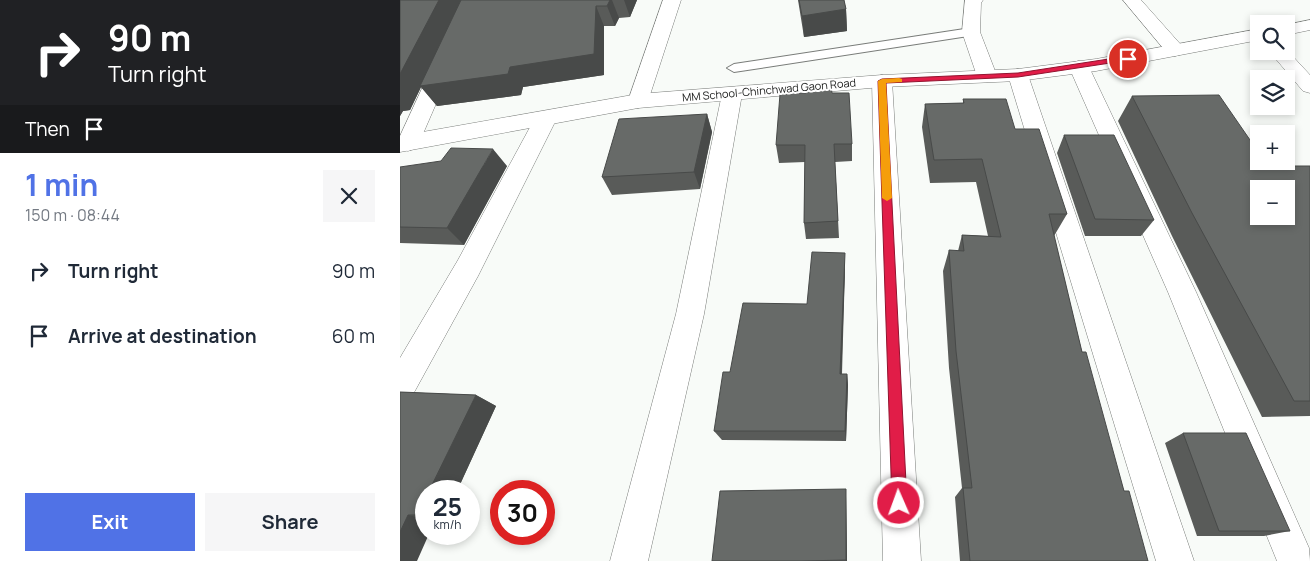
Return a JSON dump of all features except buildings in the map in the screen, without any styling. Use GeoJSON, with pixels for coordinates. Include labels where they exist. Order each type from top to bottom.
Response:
{"type":"FeatureCollection","features":[{"type":"Feature","properties":{"kind":"street"},"geometry":{"type":"LineString","coordinates":[[404,144],[472,0]]}},
{"type":"Feature","properties":{"kind":"street"},"geometry":{"type":"LineString","coordinates":[[638,101],[672,0]]}},
{"type":"Feature","properties":{"kind":"street"},"geometry":{"type":"LineString","coordinates":[[1132,0],[1175,50]]}},
{"type":"Feature","properties":{"kind":"street"},"geometry":{"type":"LineString","coordinates":[[968,3],[971,32],[987,76]]}},
{"type":"Feature","properties":{"kind":"street"},"geometry":{"type":"LineString","coordinates":[[1295,28],[1310,25]]}},
{"type":"Feature","properties":{"kind":"street","name":"MM School-Chinchwad Gaon Road"},"geometry":{"type":"LineString","coordinates":[[404,144],[638,101],[733,81],[882,81],[1018,75],[1080,67],[1250,36]]}},
{"type":"Feature","properties":{"kind":"street"},"geometry":{"type":"LineString","coordinates":[[1286,60],[1310,87]]}},
{"type":"Feature","properties":{"kind":"street"},"geometry":{"type":"LineString","coordinates":[[1080,67],[1182,292],[1296,561]]}},
{"type":"Feature","properties":{"kind":"street"},"geometry":{"type":"LineString","coordinates":[[1018,75],[1175,561]]}},
{"type":"Feature","properties":{"kind":"street"},"geometry":{"type":"LineString","coordinates":[[630,561],[690,314],[733,81]]}},
{"type":"Feature","properties":{"kind":"street"},"geometry":{"type":"LineString","coordinates":[[882,81],[902,561]]}},
{"type":"Feature","properties":{"kind":"street"},"geometry":{"type":"LineString","coordinates":[[400,387],[468,268],[546,118]]}},
{"type":"Feature","properties":{"kind":"lane"},"geometry":{"type":"LineString","coordinates":[[733,81],[971,32]]}},
{"type":"Feature","properties":{"kind":"slow traffic"},"geometry":{"type":"LineString","coordinates":[[887,198],[882,81],[899,80]]}},
{"type":"Feature","properties":{"kind":"route"},"geometry":{"type":"LineString","coordinates":[[899,503],[882,81],[1018,75],[1128,59]]}}]}
